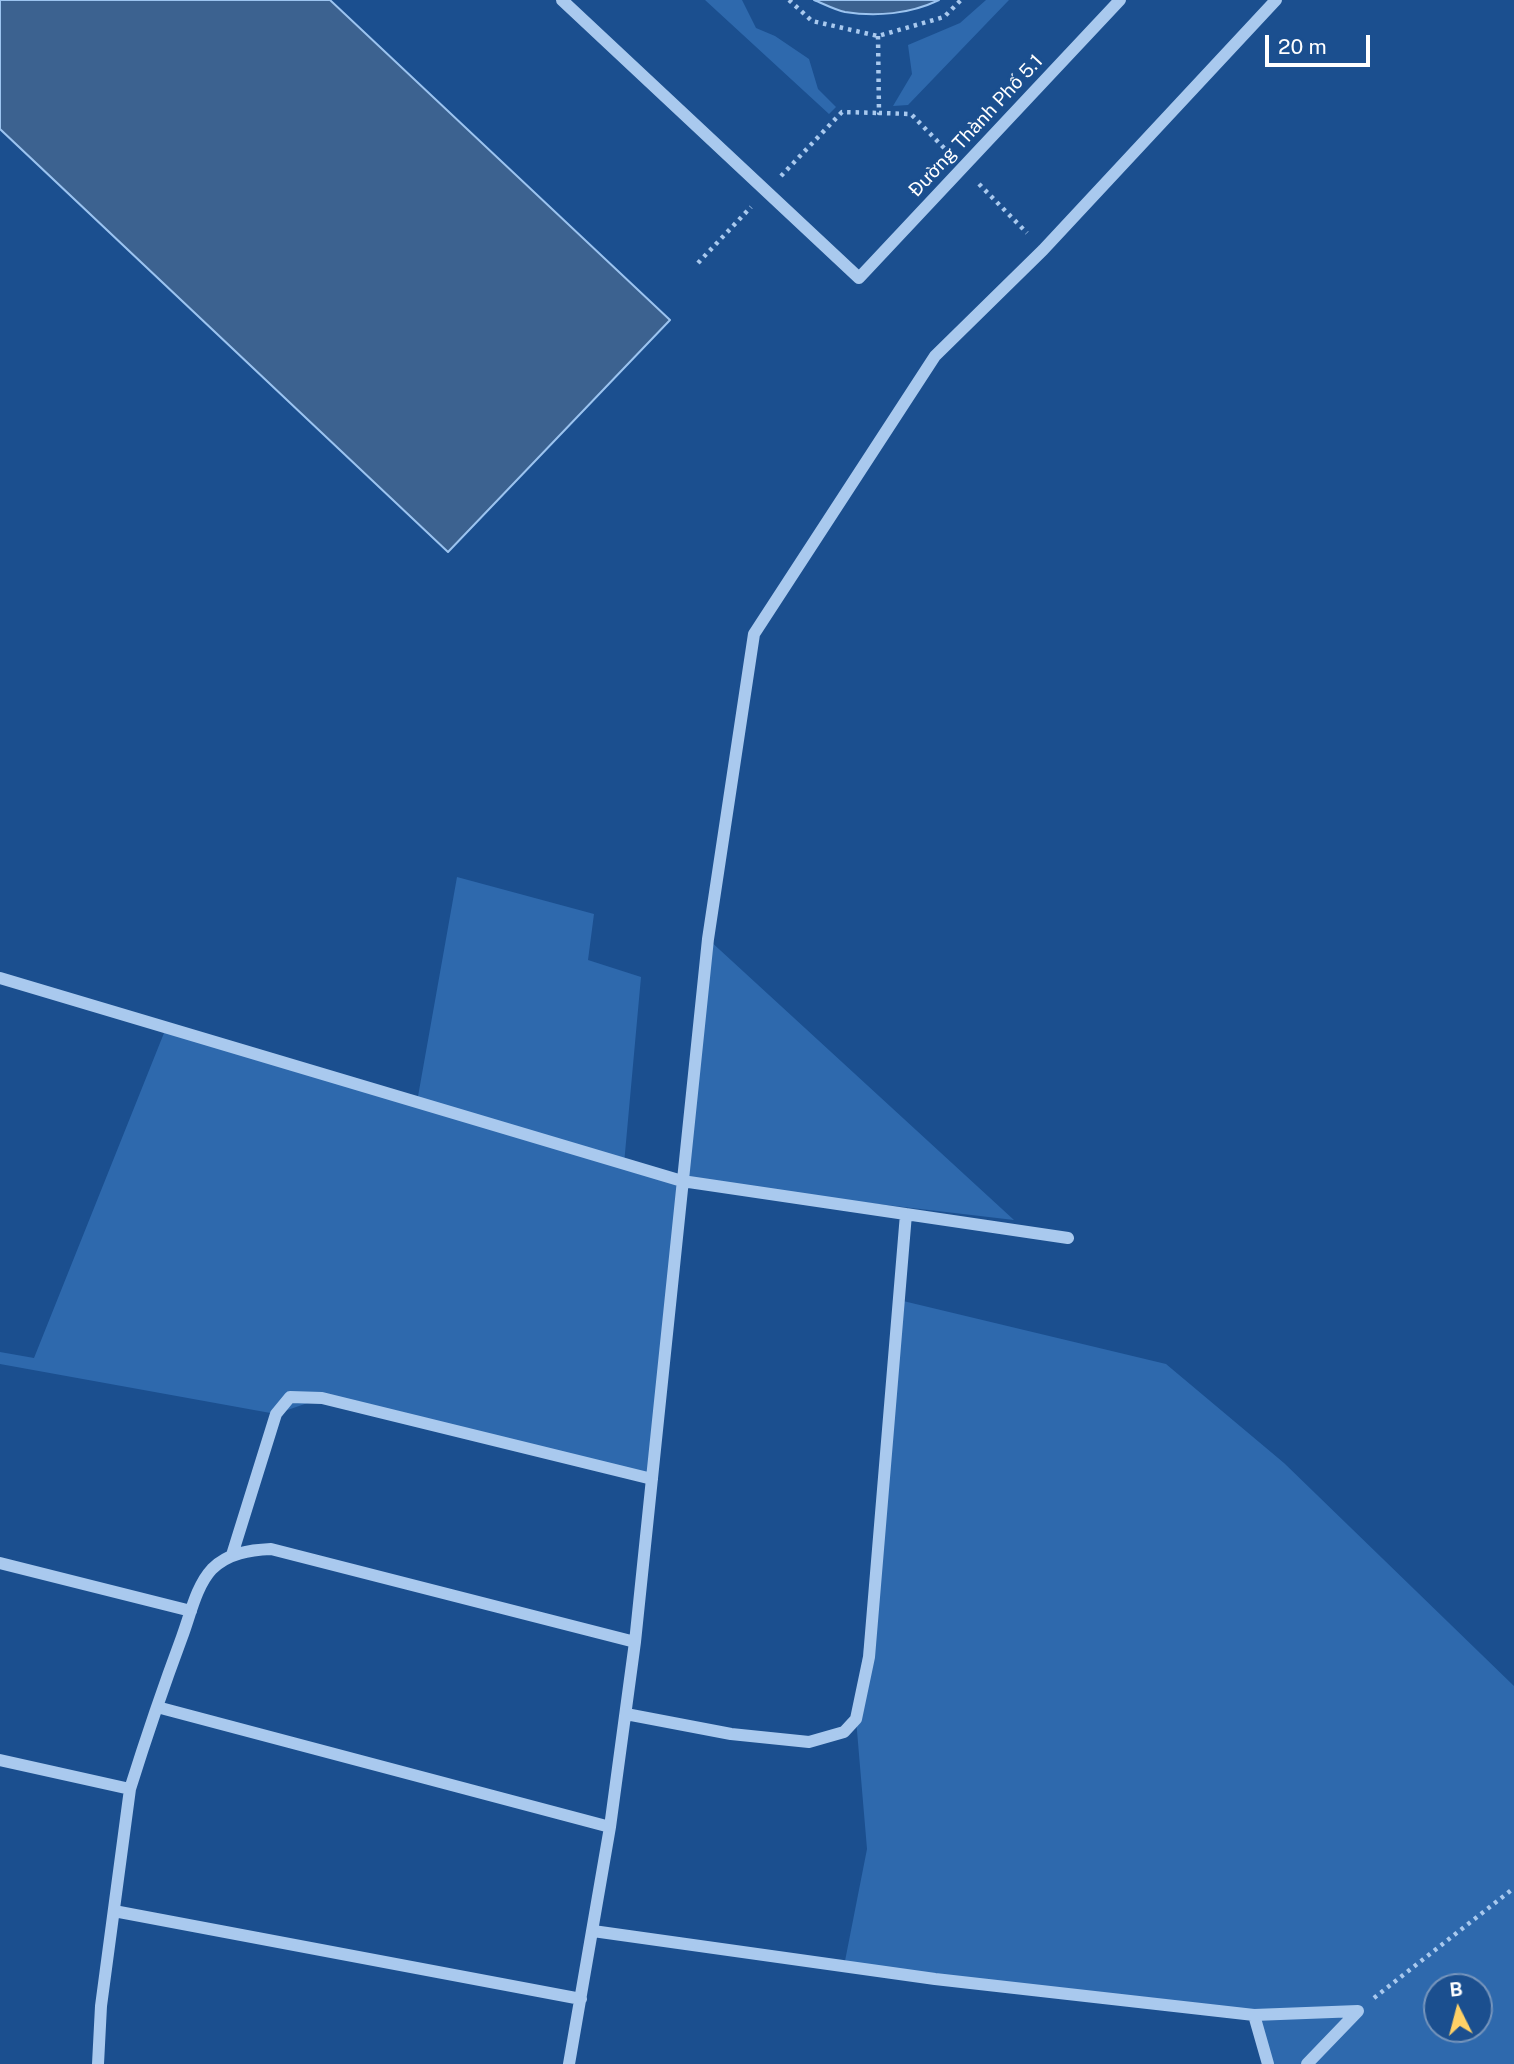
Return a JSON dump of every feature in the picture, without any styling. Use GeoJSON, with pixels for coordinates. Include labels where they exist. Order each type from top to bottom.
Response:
{"type":"FeatureCollection","features":[{"type":"Feature","properties":{"kind":"street","name":"Đường Thành Phố 5.1"},"geometry":{"type":"LineString","coordinates":[[562,0],[859,278],[1120,0]]}},
{"type":"Feature","properties":{"kind":"street"},"geometry":{"type":"LineString","coordinates":[[569,2064],[610,1827],[635,1642],[708,939],[754,634],[935,356],[1043,250],[1276,0]]}},
{"type":"Feature","properties":{"kind":"street"},"geometry":{"type":"LineString","coordinates":[[0,978],[682,1181],[1068,1238]]}},
{"type":"Feature","properties":{"kind":"street"},"geometry":{"type":"LineString","coordinates":[[625,1713],[731,1734],[809,1742],[844,1732],[856,1719],[869,1657],[906,1214]]}},
{"type":"Feature","properties":{"kind":"street"},"geometry":{"type":"LineString","coordinates":[[232,1555],[276,1414],[290,1397],[322,1398],[652,1479]]}},
{"type":"Feature","properties":{"kind":"street"},"geometry":{"type":"LineString","coordinates":[[98,2064],[101,2006],[130,1789],[156,1707],[198,1592],[212,1570],[232,1555],[271,1549],[635,1642]]}},
{"type":"Feature","properties":{"kind":"street"},"geometry":{"type":"LineString","coordinates":[[0,1563],[191,1611]]}},
{"type":"Feature","properties":{"kind":"street"},"geometry":{"type":"LineString","coordinates":[[156,1707],[610,1827]]}},
{"type":"Feature","properties":{"kind":"street"},"geometry":{"type":"LineString","coordinates":[[0,1760],[130,1789]]}},
{"type":"Feature","properties":{"kind":"street"},"geometry":{"type":"LineString","coordinates":[[114,1911],[581,1999]]}},
{"type":"Feature","properties":{"kind":"street"},"geometry":{"type":"LineString","coordinates":[[593,1931],[934,1979],[1254,2015],[1358,2011]]}},
{"type":"Feature","properties":{"kind":"street"},"geometry":{"type":"LineString","coordinates":[[1307,2064],[1358,2011]]}},
{"type":"Feature","properties":{"kind":"street"},"geometry":{"type":"LineString","coordinates":[[1254,2015],[1268,2064]]}},
{"type":"Feature","properties":{"kind":"path"},"geometry":{"type":"LineString","coordinates":[[789,0],[812,21],[878,36],[944,17],[961,0]]}},
{"type":"Feature","properties":{"kind":"path"},"geometry":{"type":"LineString","coordinates":[[878,36],[879,113],[911,114],[1043,250]]}},
{"type":"Feature","properties":{"kind":"path"},"geometry":{"type":"LineString","coordinates":[[1358,2011],[1514,1888]]}},
{"type":"Feature","properties":{"kind":"shaded area"},"geometry":{"type":"Polygon","coordinates":[[[0,0],[330,0],[670,320],[448,552],[0,129],[0,0]]]}},
{"type":"Feature","properties":{"kind":"shaded area"},"geometry":{"type":"Polygon","coordinates":[[[705,0],[742,0],[756,28],[775,36],[809,59],[818,89],[836,107],[829,114],[705,0]]]}},
{"type":"Feature","properties":{"kind":"shaded area"},"geometry":{"type":"Polygon","coordinates":[[[814,0],[939,0],[905,11],[869,14],[841,11],[814,0]]]}},
{"type":"Feature","properties":{"kind":"shaded area"},"geometry":{"type":"Polygon","coordinates":[[[986,0],[1009,0],[908,105],[893,106],[912,74],[908,45],[960,23],[986,0]]]}},
{"type":"Feature","properties":{"kind":"shaded area"},"geometry":{"type":"Polygon","coordinates":[[[457,877],[594,914],[588,960],[641,977],[624,1164],[681,1181],[708,939],[1014,1220],[682,1181],[652,1479],[322,1398],[276,1414],[0,1364],[0,1352],[34,1358],[166,1028],[417,1102],[457,877]]]}},
{"type":"Feature","properties":{"kind":"shaded area"},"geometry":{"type":"Polygon","coordinates":[[[899,1300],[1166,1364],[1284,1463],[1514,1686],[1514,2064],[1270,2064],[1259,2014],[844,1966],[867,1849],[856,1719],[888,1432],[899,1300]]]}}]}
